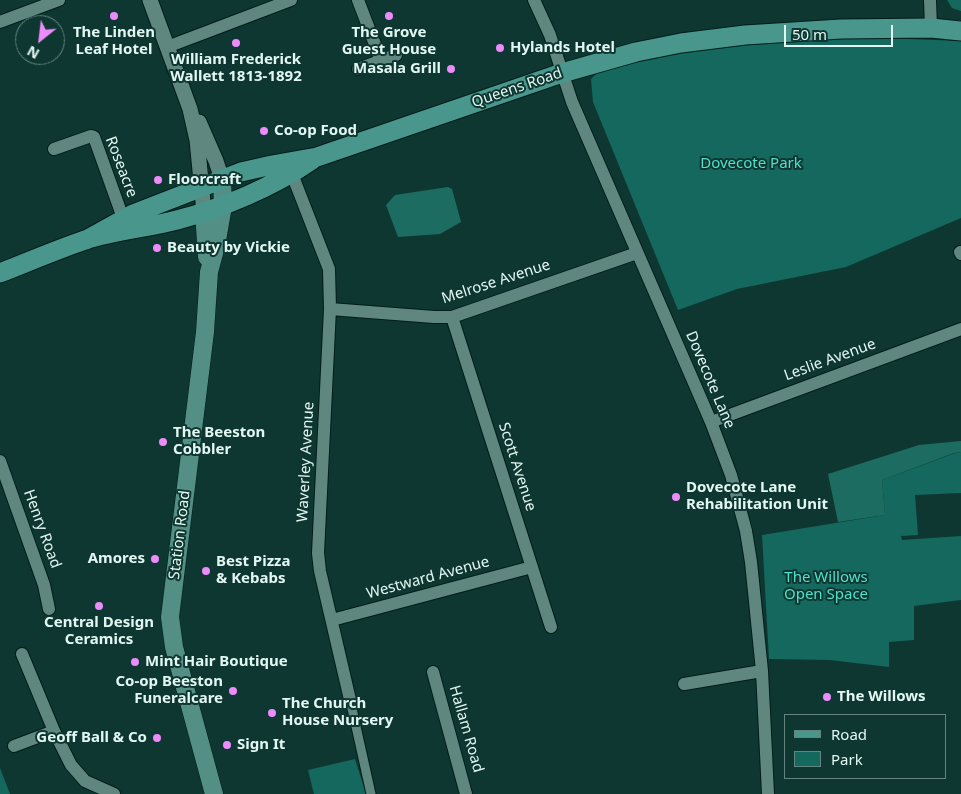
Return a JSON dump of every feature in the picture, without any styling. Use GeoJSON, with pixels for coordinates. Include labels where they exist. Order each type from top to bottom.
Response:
{"type":"FeatureCollection","features":[{"type":"Feature","properties":{"kind":"main road","name":"Queens Road"},"geometry":{"type":"LineString","coordinates":[[86,240],[123,218],[241,172],[272,164],[317,157],[562,72],[636,52],[682,43],[745,35],[841,29],[931,28],[961,31]]}},
{"type":"Feature","properties":{"kind":"main road","name":"Queens Road"},"geometry":{"type":"LineString","coordinates":[[0,273],[86,240],[176,220],[223,206],[292,174],[317,157]]}},
{"type":"Feature","properties":{"kind":"main road","name":"Station Road"},"geometry":{"type":"LineString","coordinates":[[212,793],[174,647],[170,617],[205,332],[210,272],[223,206],[222,179]]}},
{"type":"Feature","properties":{"kind":"main road","name":"Station Road"},"geometry":{"type":"LineString","coordinates":[[204,212],[210,272]]}},
{"type":"Feature","properties":{"kind":"street"},"geometry":{"type":"LineString","coordinates":[[0,22],[60,0]]}},
{"type":"Feature","properties":{"kind":"street","name":"Station Road"},"geometry":{"type":"LineString","coordinates":[[150,0],[190,109],[197,140],[204,212]]}},
{"type":"Feature","properties":{"kind":"street"},"geometry":{"type":"LineString","coordinates":[[166,47],[291,0]]}},
{"type":"Feature","properties":{"kind":"street"},"geometry":{"type":"LineString","coordinates":[[358,0],[381,60]]}},
{"type":"Feature","properties":{"kind":"street","name":"Dovecote Lane"},"geometry":{"type":"LineString","coordinates":[[534,0],[550,35],[572,102],[711,422],[730,475],[746,531],[751,562],[762,671],[768,794]]}},
{"type":"Feature","properties":{"kind":"street"},"geometry":{"type":"LineString","coordinates":[[930,0],[931,28]]}},
{"type":"Feature","properties":{"kind":"street"},"geometry":{"type":"LineString","coordinates":[[358,69],[396,55]]}},
{"type":"Feature","properties":{"kind":"street","name":"Station Road"},"geometry":{"type":"LineString","coordinates":[[190,109],[205,133],[222,179]]}},
{"type":"Feature","properties":{"kind":"street","name":"Roseacre"},"geometry":{"type":"LineString","coordinates":[[54,149],[90,136],[94,137],[123,218]]}},
{"type":"Feature","properties":{"kind":"street","name":"Waverley Avenue"},"geometry":{"type":"LineString","coordinates":[[292,174],[329,270],[330,308],[318,552],[367,783],[371,794]]}},
{"type":"Feature","properties":{"kind":"street","name":"Melrose Avenue"},"geometry":{"type":"LineString","coordinates":[[330,308],[452,317],[638,253]]}},
{"type":"Feature","properties":{"kind":"street","name":"Scott Avenue"},"geometry":{"type":"LineString","coordinates":[[452,317],[550,627]]}},
{"type":"Feature","properties":{"kind":"street","name":"Leslie Avenue"},"geometry":{"type":"LineString","coordinates":[[711,422],[961,329]]}},
{"type":"Feature","properties":{"kind":"street","name":"Henry Road"},"geometry":{"type":"LineString","coordinates":[[0,461],[44,585],[49,609]]}},
{"type":"Feature","properties":{"kind":"street","name":"Westward Avenue"},"geometry":{"type":"LineString","coordinates":[[332,620],[532,567]]}},
{"type":"Feature","properties":{"kind":"street"},"geometry":{"type":"LineString","coordinates":[[22,654],[54,730],[67,758],[78,775],[98,791],[114,794]]}},
{"type":"Feature","properties":{"kind":"street"},"geometry":{"type":"LineString","coordinates":[[684,684],[762,671]]}},
{"type":"Feature","properties":{"kind":"street","name":"Hallam Road"},"geometry":{"type":"LineString","coordinates":[[433,672],[466,794]]}},
{"type":"Feature","properties":{"kind":"street"},"geometry":{"type":"LineString","coordinates":[[14,746],[54,730]]}},
{"type":"Feature","properties":{"kind":"green space"},"geometry":{"type":"Polygon","coordinates":[[[947,0],[961,0],[961,11],[952,8],[947,0]]]}},
{"type":"Feature","properties":{"kind":"green space","name":"Dovecote Park"},"geometry":{"type":"Polygon","coordinates":[[[856,37],[961,41],[961,218],[846,267],[737,289],[678,310],[593,102],[591,79],[600,70],[701,49],[773,41],[856,37]]]}},
{"type":"Feature","properties":{"kind":"green space"},"geometry":{"type":"Polygon","coordinates":[[[448,187],[452,189],[461,222],[440,234],[398,237],[386,205],[395,195],[448,187]]]}},
{"type":"Feature","properties":{"kind":"green space"},"geometry":{"type":"Polygon","coordinates":[[[961,441],[961,452],[882,480],[885,515],[838,522],[828,474],[919,445],[961,441]]]}},
{"type":"Feature","properties":{"kind":"green space","name":"The Willows Open Space"},"geometry":{"type":"Polygon","coordinates":[[[961,452],[961,493],[915,495],[918,535],[901,536],[902,540],[961,536],[961,600],[914,606],[914,640],[889,642],[889,667],[830,660],[769,659],[762,535],[885,515],[882,480],[961,452]]]}},
{"type":"Feature","properties":{"kind":"green space"},"geometry":{"type":"Polygon","coordinates":[[[355,759],[366,794],[314,794],[308,770],[355,759]]]}},
{"type":"Feature","properties":{"kind":"green space"},"geometry":{"type":"Polygon","coordinates":[[[0,768],[10,794],[0,794],[0,768]]]}},
{"type":"Feature","properties":{"kind":"place","name":"The Linden Leaf Hotel"},"geometry":{"type":"Point","coordinates":[114,16]}},
{"type":"Feature","properties":{"kind":"place","name":"The Grove Guest House"},"geometry":{"type":"Point","coordinates":[389,16]}},
{"type":"Feature","properties":{"kind":"place","name":"William Frederick Wallett 1813-1892"},"geometry":{"type":"Point","coordinates":[236,43]}},
{"type":"Feature","properties":{"kind":"place","name":"Hylands Hotel"},"geometry":{"type":"Point","coordinates":[500,48]}},
{"type":"Feature","properties":{"kind":"place","name":"Masala Grill"},"geometry":{"type":"Point","coordinates":[451,69]}},
{"type":"Feature","properties":{"kind":"place","name":"Co-op Food"},"geometry":{"type":"Point","coordinates":[264,131]}},
{"type":"Feature","properties":{"kind":"place","name":"Floorcraft"},"geometry":{"type":"Point","coordinates":[158,180]}},
{"type":"Feature","properties":{"kind":"place","name":"Beauty by Vickie"},"geometry":{"type":"Point","coordinates":[157,248]}},
{"type":"Feature","properties":{"kind":"place","name":"The Beeston Cobbler"},"geometry":{"type":"Point","coordinates":[163,442]}},
{"type":"Feature","properties":{"kind":"place","name":"Dovecote Lane Rehabilitation Unit"},"geometry":{"type":"Point","coordinates":[676,497]}},
{"type":"Feature","properties":{"kind":"place","name":"Amores"},"geometry":{"type":"Point","coordinates":[155,559]}},
{"type":"Feature","properties":{"kind":"place","name":"Best Pizza & Kebabs"},"geometry":{"type":"Point","coordinates":[206,571]}},
{"type":"Feature","properties":{"kind":"place","name":"Central Design Ceramics"},"geometry":{"type":"Point","coordinates":[99,606]}},
{"type":"Feature","properties":{"kind":"place","name":"Mint Hair Boutique"},"geometry":{"type":"Point","coordinates":[135,662]}},
{"type":"Feature","properties":{"kind":"place","name":"Co-op Beeston Funeralcare"},"geometry":{"type":"Point","coordinates":[233,691]}},
{"type":"Feature","properties":{"kind":"place","name":"The Willows"},"geometry":{"type":"Point","coordinates":[827,697]}},
{"type":"Feature","properties":{"kind":"place","name":"The Church House Nursery"},"geometry":{"type":"Point","coordinates":[272,713]}},
{"type":"Feature","properties":{"kind":"place","name":"Geoff Ball & Co"},"geometry":{"type":"Point","coordinates":[157,738]}},
{"type":"Feature","properties":{"kind":"place","name":"Sign It"},"geometry":{"type":"Point","coordinates":[227,745]}}]}
